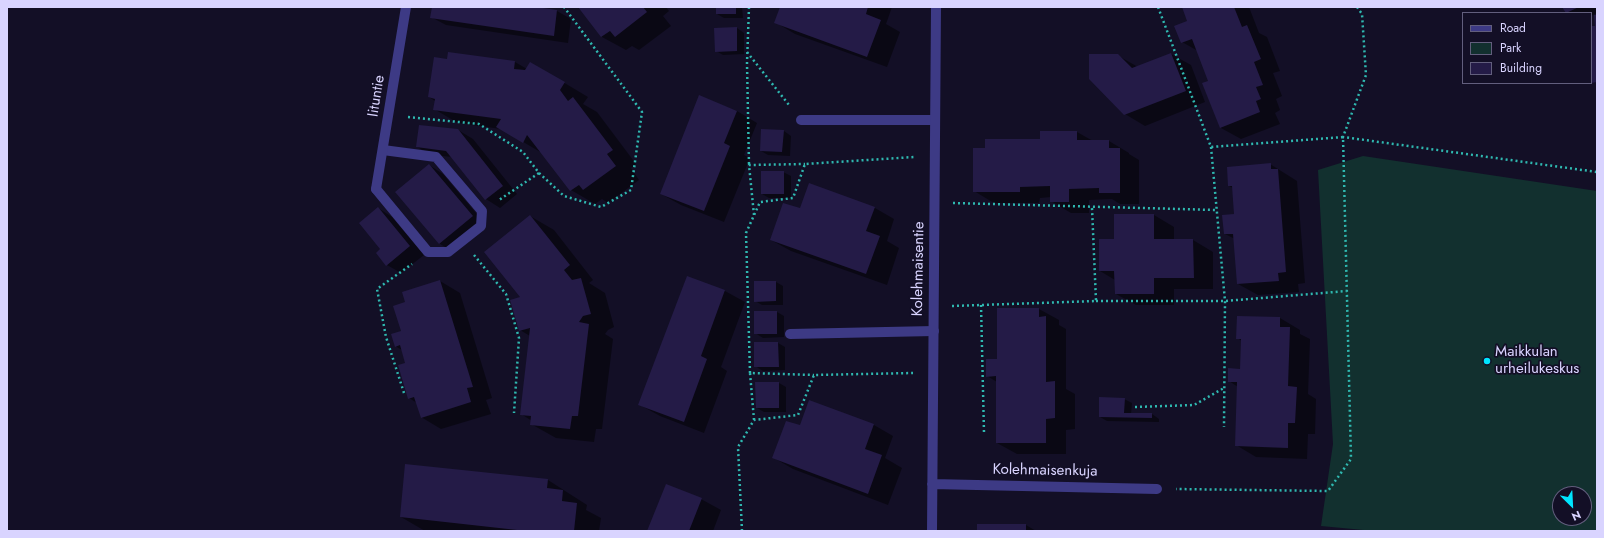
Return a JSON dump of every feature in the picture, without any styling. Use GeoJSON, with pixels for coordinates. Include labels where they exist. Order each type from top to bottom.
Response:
{"type":"FeatureCollection","features":[{"type":"Feature","properties":{"kind":"street","name":"Iituntie"},"geometry":{"type":"LineString","coordinates":[[406,7],[376,189],[428,252]]}},
{"type":"Feature","properties":{"kind":"street","name":"Kolehmaisentie"},"geometry":{"type":"LineString","coordinates":[[932,531],[936,7]]}},
{"type":"Feature","properties":{"kind":"street"},"geometry":{"type":"LineString","coordinates":[[801,120],[935,120]]}},
{"type":"Feature","properties":{"kind":"street"},"geometry":{"type":"LineString","coordinates":[[383,150],[436,157],[482,212],[481,226],[448,252],[428,252]]}},
{"type":"Feature","properties":{"kind":"street"},"geometry":{"type":"LineString","coordinates":[[790,334],[934,331]]}},
{"type":"Feature","properties":{"kind":"street","name":"Kolehmaisenkuja"},"geometry":{"type":"LineString","coordinates":[[932,484],[1157,489]]}},
{"type":"Feature","properties":{"kind":"path"},"geometry":{"type":"LineString","coordinates":[[389,115],[479,124],[523,152],[540,173],[564,196],[601,207],[631,190],[642,112],[564,7]]}},
{"type":"Feature","properties":{"kind":"path"},"geometry":{"type":"LineString","coordinates":[[749,7],[747,52],[750,165],[754,215]]}},
{"type":"Feature","properties":{"kind":"path"},"geometry":{"type":"LineString","coordinates":[[1158,7],[1212,147],[1225,301],[1224,427]]}},
{"type":"Feature","properties":{"kind":"path"},"geometry":{"type":"LineString","coordinates":[[1157,489],[1328,491],[1351,459],[1343,137],[1366,75],[1362,14],[1357,7]]}},
{"type":"Feature","properties":{"kind":"path"},"geometry":{"type":"LineString","coordinates":[[747,52],[801,120]]}},
{"type":"Feature","properties":{"kind":"path"},"geometry":{"type":"LineString","coordinates":[[1212,147],[1343,137],[1597,172]]}},
{"type":"Feature","properties":{"kind":"path"},"geometry":{"type":"LineString","coordinates":[[750,165],[805,164],[914,157]]}},
{"type":"Feature","properties":{"kind":"path"},"geometry":{"type":"LineString","coordinates":[[742,531],[738,447],[754,420],[750,373],[746,233],[760,202],[793,198],[805,164]]}},
{"type":"Feature","properties":{"kind":"path"},"geometry":{"type":"LineString","coordinates":[[482,212],[540,173]]}},
{"type":"Feature","properties":{"kind":"path"},"geometry":{"type":"LineString","coordinates":[[935,203],[1217,210]]}},
{"type":"Feature","properties":{"kind":"path"},"geometry":{"type":"LineString","coordinates":[[1092,208],[1096,301]]}},
{"type":"Feature","properties":{"kind":"path"},"geometry":{"type":"LineString","coordinates":[[463,240],[506,294],[517,331],[519,338],[514,413]]}},
{"type":"Feature","properties":{"kind":"path"},"geometry":{"type":"LineString","coordinates":[[404,393],[386,337],[377,289],[428,252]]}},
{"type":"Feature","properties":{"kind":"path"},"geometry":{"type":"LineString","coordinates":[[934,307],[1096,301],[1225,301],[1347,291]]}},
{"type":"Feature","properties":{"kind":"path"},"geometry":{"type":"LineString","coordinates":[[981,305],[984,433]]}},
{"type":"Feature","properties":{"kind":"path"},"geometry":{"type":"LineString","coordinates":[[750,373],[814,375],[913,373]]}},
{"type":"Feature","properties":{"kind":"path"},"geometry":{"type":"LineString","coordinates":[[754,420],[798,415],[814,375]]}},
{"type":"Feature","properties":{"kind":"path"},"geometry":{"type":"LineString","coordinates":[[1135,407],[1194,405],[1224,388]]}},
{"type":"Feature","properties":{"kind":"green space","name":"Maikkulan urheilukeskus"},"geometry":{"type":"Polygon","coordinates":[[[1363,156],[1597,191],[1597,531],[1374,531],[1321,526],[1333,444],[1318,170],[1363,156]]]}},
{"type":"Feature","properties":{"kind":"building"},"geometry":{"type":"Polygon","coordinates":[[[432,7],[536,7],[557,10],[554,36],[430,18],[432,7]]]}},
{"type":"Feature","properties":{"kind":"building"},"geometry":{"type":"Polygon","coordinates":[[[578,7],[643,7],[647,12],[615,37],[610,31],[601,37],[578,7]]]}},
{"type":"Feature","properties":{"kind":"building"},"geometry":{"type":"Polygon","coordinates":[[[716,7],[736,7],[736,14],[716,14],[716,7]]]}},
{"type":"Feature","properties":{"kind":"building"},"geometry":{"type":"Polygon","coordinates":[[[780,7],[868,7],[866,14],[881,20],[867,57],[774,23],[780,7]]]}},
{"type":"Feature","properties":{"kind":"building"},"geometry":{"type":"Polygon","coordinates":[[[1182,7],[1234,7],[1242,27],[1247,25],[1261,59],[1254,62],[1263,85],[1256,87],[1261,99],[1256,101],[1260,112],[1220,128],[1202,83],[1208,81],[1192,39],[1181,43],[1174,26],[1187,21],[1182,7]]]}},
{"type":"Feature","properties":{"kind":"building"},"geometry":{"type":"Polygon","coordinates":[[[1562,7],[1579,7],[1568,12],[1565,12],[1562,7]]]}},
{"type":"Feature","properties":{"kind":"building"},"geometry":{"type":"Polygon","coordinates":[[[1594,15],[1597,15],[1597,82],[1592,83],[1592,26],[1595,26],[1594,15]]]}},
{"type":"Feature","properties":{"kind":"building"},"geometry":{"type":"Polygon","coordinates":[[[737,27],[737,51],[715,52],[714,28],[737,27]]]}},
{"type":"Feature","properties":{"kind":"building"},"geometry":{"type":"Polygon","coordinates":[[[448,52],[515,61],[514,69],[525,70],[530,62],[565,82],[560,90],[568,101],[573,97],[613,150],[607,154],[616,166],[583,190],[579,185],[570,191],[527,135],[523,143],[496,127],[501,119],[433,110],[435,99],[428,97],[434,57],[447,59],[448,52]]]}},
{"type":"Feature","properties":{"kind":"building"},"geometry":{"type":"Polygon","coordinates":[[[1171,53],[1186,91],[1124,115],[1089,79],[1089,54],[1118,54],[1132,68],[1171,53]]]}},
{"type":"Feature","properties":{"kind":"building"},"geometry":{"type":"Polygon","coordinates":[[[699,95],[737,111],[724,143],[730,146],[704,211],[660,194],[699,95]]]}},
{"type":"Feature","properties":{"kind":"building"},"geometry":{"type":"Polygon","coordinates":[[[419,125],[458,129],[503,186],[485,200],[446,151],[416,147],[419,125]]]}},
{"type":"Feature","properties":{"kind":"building"},"geometry":{"type":"Polygon","coordinates":[[[761,129],[784,130],[782,152],[760,151],[761,129]]]}},
{"type":"Feature","properties":{"kind":"building"},"geometry":{"type":"Polygon","coordinates":[[[1040,131],[1077,131],[1077,140],[1109,140],[1109,148],[1120,148],[1120,193],[1099,193],[1099,188],[1069,189],[1069,202],[1050,202],[1050,186],[1020,187],[1020,192],[973,192],[973,148],[985,148],[985,139],[1040,139],[1040,131]]]}},
{"type":"Feature","properties":{"kind":"building"},"geometry":{"type":"Polygon","coordinates":[[[1271,163],[1271,169],[1278,169],[1286,272],[1278,273],[1279,281],[1237,284],[1233,234],[1224,234],[1222,215],[1234,214],[1232,186],[1228,186],[1227,167],[1271,163]]]}},
{"type":"Feature","properties":{"kind":"building"},"geometry":{"type":"Polygon","coordinates":[[[429,164],[473,216],[439,244],[395,192],[429,164]]]}},
{"type":"Feature","properties":{"kind":"building"},"geometry":{"type":"Polygon","coordinates":[[[761,171],[784,171],[784,194],[761,194],[761,171]]]}},
{"type":"Feature","properties":{"kind":"building"},"geometry":{"type":"Polygon","coordinates":[[[809,183],[875,207],[866,231],[880,236],[866,274],[770,240],[783,203],[800,208],[809,183]]]}},
{"type":"Feature","properties":{"kind":"building"},"geometry":{"type":"Polygon","coordinates":[[[378,207],[410,246],[386,266],[376,253],[380,249],[359,223],[378,207]]]}},
{"type":"Feature","properties":{"kind":"building"},"geometry":{"type":"Polygon","coordinates":[[[1114,214],[1154,214],[1154,239],[1193,239],[1194,278],[1154,278],[1154,294],[1115,294],[1114,271],[1099,271],[1099,239],[1114,239],[1114,214]]]}},
{"type":"Feature","properties":{"kind":"building"},"geometry":{"type":"Polygon","coordinates":[[[530,215],[570,265],[564,270],[572,280],[581,278],[591,314],[583,316],[579,322],[589,324],[578,416],[572,416],[570,429],[530,425],[531,416],[520,415],[530,328],[519,331],[510,300],[520,297],[484,252],[530,215]]]}},
{"type":"Feature","properties":{"kind":"building"},"geometry":{"type":"Polygon","coordinates":[[[687,276],[725,290],[701,356],[707,359],[684,422],[638,405],[687,276]]]}},
{"type":"Feature","properties":{"kind":"building"},"geometry":{"type":"Polygon","coordinates":[[[440,280],[473,387],[467,388],[471,402],[421,418],[414,397],[408,399],[398,365],[405,363],[400,345],[395,347],[391,334],[401,331],[393,306],[405,302],[402,292],[440,280]]]}},
{"type":"Feature","properties":{"kind":"building"},"geometry":{"type":"Polygon","coordinates":[[[754,281],[776,281],[776,301],[754,302],[754,281]]]}},
{"type":"Feature","properties":{"kind":"building"},"geometry":{"type":"Polygon","coordinates":[[[997,308],[1039,308],[1039,317],[1046,316],[1046,382],[1055,381],[1055,418],[1046,419],[1046,443],[996,443],[996,376],[986,377],[986,359],[997,359],[997,308]]]}},
{"type":"Feature","properties":{"kind":"building"},"geometry":{"type":"Polygon","coordinates":[[[754,311],[777,311],[777,334],[754,334],[754,311]]]}},
{"type":"Feature","properties":{"kind":"building"},"geometry":{"type":"Polygon","coordinates":[[[1237,316],[1280,317],[1280,327],[1290,327],[1288,386],[1297,387],[1295,423],[1288,423],[1288,448],[1235,446],[1237,382],[1228,382],[1228,368],[1240,369],[1241,339],[1236,339],[1237,316]]]}},
{"type":"Feature","properties":{"kind":"building"},"geometry":{"type":"Polygon","coordinates":[[[754,342],[778,342],[779,367],[754,367],[754,342]]]}},
{"type":"Feature","properties":{"kind":"building"},"geometry":{"type":"Polygon","coordinates":[[[755,382],[779,382],[779,408],[756,408],[755,382]]]}},
{"type":"Feature","properties":{"kind":"building"},"geometry":{"type":"Polygon","coordinates":[[[1099,397],[1125,398],[1124,413],[1152,413],[1152,418],[1099,417],[1099,397]]]}},
{"type":"Feature","properties":{"kind":"building"},"geometry":{"type":"Polygon","coordinates":[[[809,400],[874,424],[865,449],[882,455],[868,494],[772,458],[786,421],[800,425],[809,400]]]}},
{"type":"Feature","properties":{"kind":"building"},"geometry":{"type":"Polygon","coordinates":[[[405,464],[548,479],[547,488],[563,490],[562,501],[577,503],[574,531],[526,531],[400,517],[405,464]]]}},
{"type":"Feature","properties":{"kind":"building"},"geometry":{"type":"Polygon","coordinates":[[[666,484],[702,498],[689,531],[647,531],[666,484]]]}},
{"type":"Feature","properties":{"kind":"building"},"geometry":{"type":"Polygon","coordinates":[[[977,524],[1026,524],[1026,531],[977,531],[977,524]]]}},
{"type":"Feature","properties":{"kind":"place","name":"Maikkulan urheilukeskus"},"geometry":{"type":"Point","coordinates":[1487,361]}}]}
